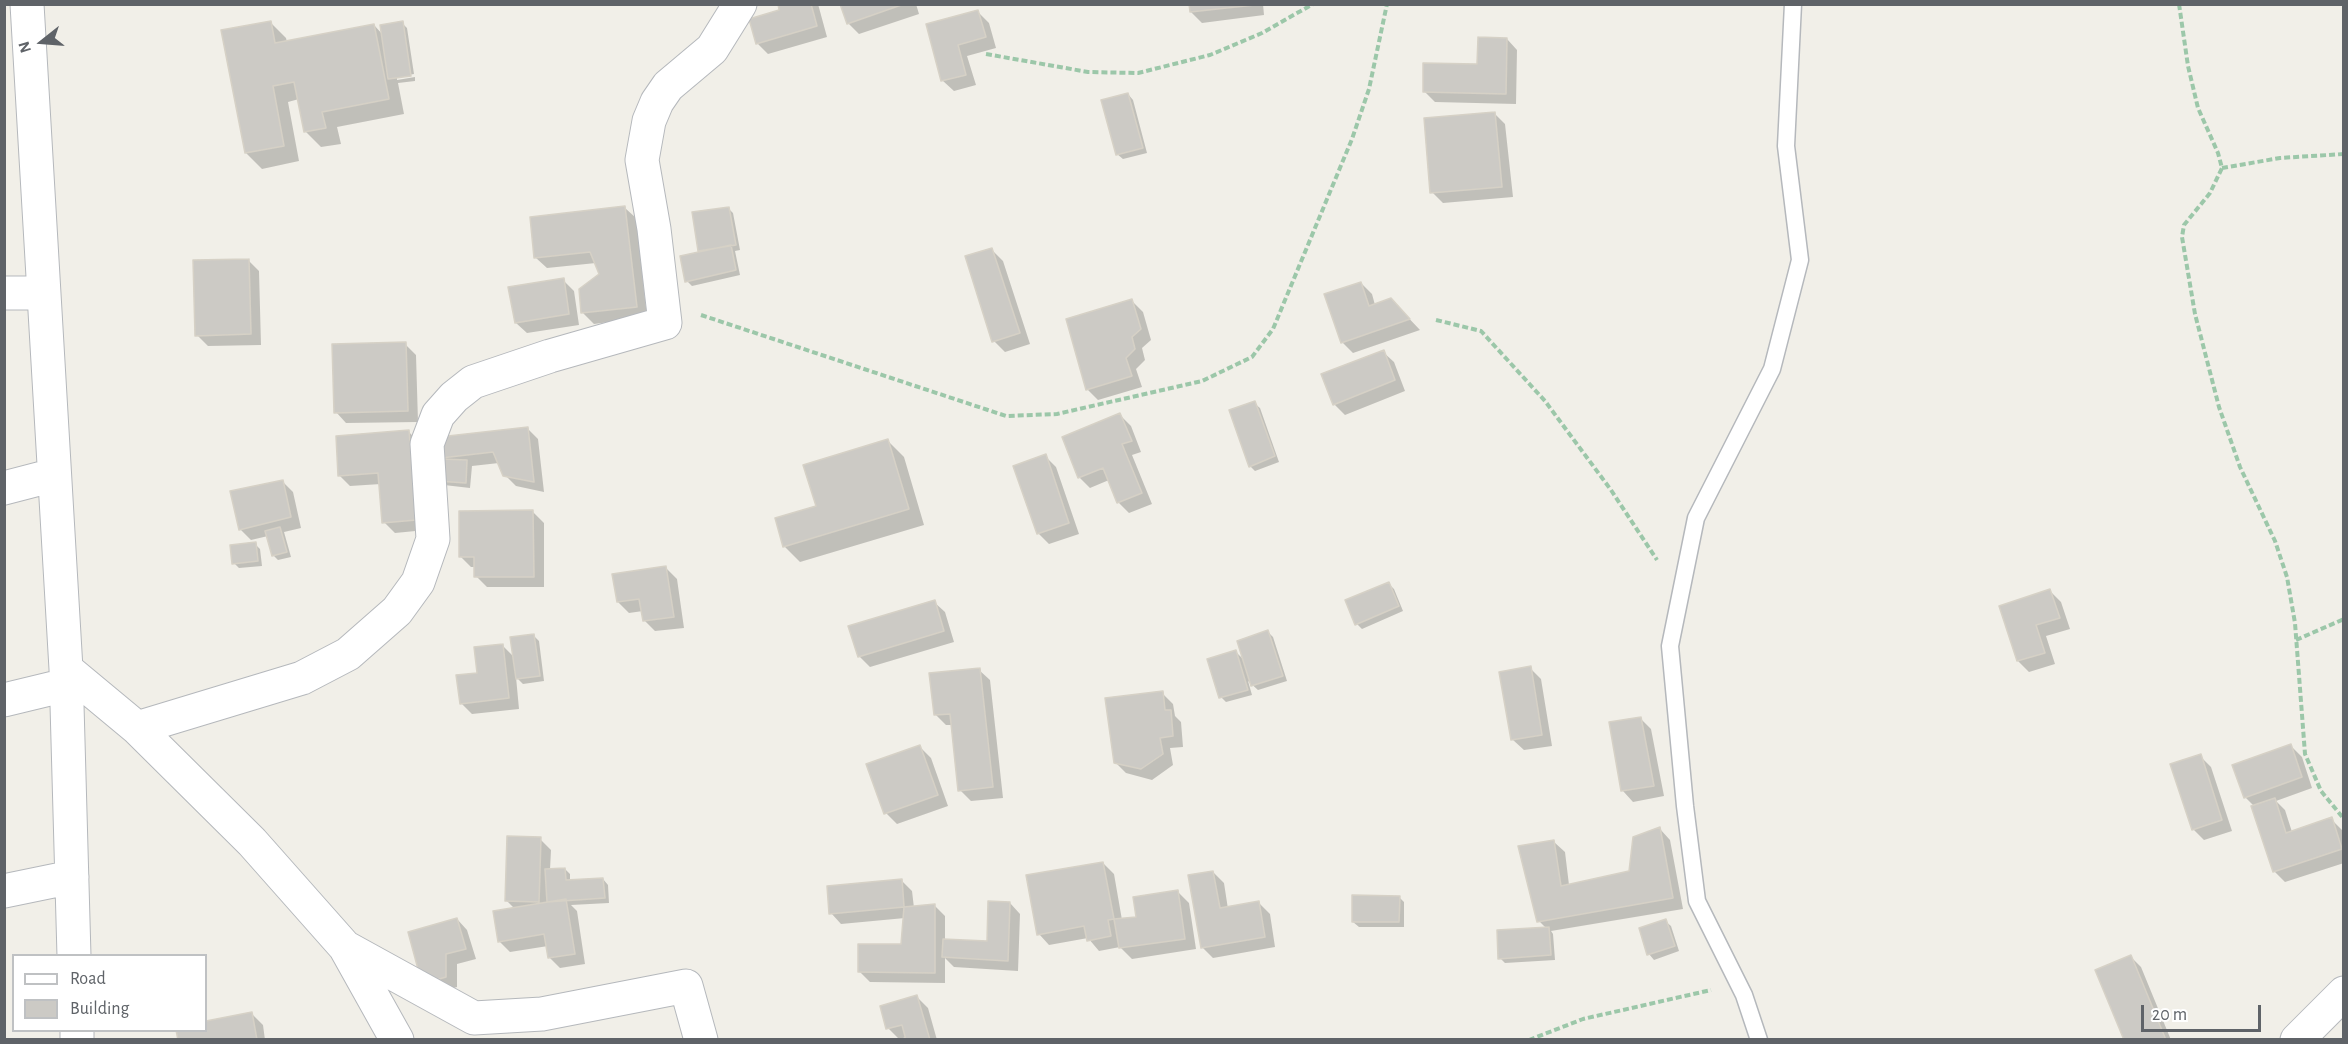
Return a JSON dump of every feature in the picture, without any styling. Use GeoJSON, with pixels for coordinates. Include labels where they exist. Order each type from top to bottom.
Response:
{"type":"FeatureCollection","features":[{"type":"Feature","properties":{"kind":"street"},"geometry":{"type":"LineString","coordinates":[[27,4],[66,677],[74,954]]}},
{"type":"Feature","properties":{"kind":"street"},"geometry":{"type":"LineString","coordinates":[[137,728],[302,678],[348,654],[397,611],[418,582],[433,539],[427,444],[438,415],[454,397],[473,382],[550,356],[665,323],[654,230],[642,160],[649,121],[657,102],[668,86],[712,49],[740,4]]}},
{"type":"Feature","properties":{"kind":"street"},"geometry":{"type":"LineString","coordinates":[[4,293],[43,293]]}},
{"type":"Feature","properties":{"kind":"street"},"geometry":{"type":"LineString","coordinates":[[4,489],[54,475]]}},
{"type":"Feature","properties":{"kind":"street"},"geometry":{"type":"LineString","coordinates":[[66,677],[137,728],[252,842],[345,947],[397,1040]]}},
{"type":"Feature","properties":{"kind":"street"},"geometry":{"type":"LineString","coordinates":[[4,700],[66,677]]}},
{"type":"Feature","properties":{"kind":"street"},"geometry":{"type":"LineString","coordinates":[[4,891],[72,877]]}},
{"type":"Feature","properties":{"kind":"street"},"geometry":{"type":"LineString","coordinates":[[345,947],[474,1018],[542,1014],[686,986],[701,1040]]}},
{"type":"Feature","properties":{"kind":"street"},"geometry":{"type":"LineString","coordinates":[[2297,1040],[2343,993]]}},
{"type":"Feature","properties":{"kind":"lane"},"geometry":{"type":"LineString","coordinates":[[1759,1040],[1738,984],[1697,901],[1685,806],[1670,645],[1696,518],[1772,369],[1800,260],[1786,146],[1793,4]]}},
{"type":"Feature","properties":{"kind":"path"},"geometry":{"type":"LineString","coordinates":[[986,54],[1088,72],[1138,73],[1210,55],[1262,33],[1313,4]]}},
{"type":"Feature","properties":{"kind":"path"},"geometry":{"type":"LineString","coordinates":[[663,311],[691,311],[1006,416],[1057,414],[1202,381],[1252,357],[1273,329],[1352,139],[1369,88],[1387,4]]}},
{"type":"Feature","properties":{"kind":"path"},"geometry":{"type":"LineString","coordinates":[[2179,4],[2188,66],[2196,97],[2222,168],[2210,193],[2184,225],[2183,250],[2195,314],[2219,407],[2240,467],[2275,541],[2284,568],[2295,623],[2305,754],[2321,791],[2343,819]]}},
{"type":"Feature","properties":{"kind":"path"},"geometry":{"type":"LineString","coordinates":[[2222,168],[2280,158],[2343,154]]}},
{"type":"Feature","properties":{"kind":"path"},"geometry":{"type":"LineString","coordinates":[[1436,320],[1481,331],[1545,401],[1611,490],[1680,595]]}},
{"type":"Feature","properties":{"kind":"path"},"geometry":{"type":"LineString","coordinates":[[2296,640],[2343,619]]}},
{"type":"Feature","properties":{"kind":"path"},"geometry":{"type":"LineString","coordinates":[[1529,1040],[1583,1019],[1738,984]]}},
{"type":"Feature","properties":{"kind":"building"},"geometry":{"type":"Polygon","coordinates":[[[778,4],[811,4],[817,26],[756,44],[749,19],[779,10],[778,4]]]}},
{"type":"Feature","properties":{"kind":"building"},"geometry":{"type":"Polygon","coordinates":[[[840,4],[904,4],[847,24],[840,4]]]}},
{"type":"Feature","properties":{"kind":"building"},"geometry":{"type":"Polygon","coordinates":[[[1189,4],[1254,4],[1254,5],[1190,12],[1189,4]]]}},
{"type":"Feature","properties":{"kind":"building"},"geometry":{"type":"Polygon","coordinates":[[[978,10],[986,37],[958,45],[966,75],[941,81],[926,24],[978,10]]]}},
{"type":"Feature","properties":{"kind":"building"},"geometry":{"type":"Polygon","coordinates":[[[271,21],[275,43],[374,24],[389,99],[322,112],[326,128],[304,132],[294,82],[273,86],[284,146],[245,153],[221,30],[271,21]]]}},
{"type":"Feature","properties":{"kind":"building"},"geometry":{"type":"Polygon","coordinates":[[[403,21],[411,76],[388,79],[380,25],[403,21]]]}},
{"type":"Feature","properties":{"kind":"building"},"geometry":{"type":"Polygon","coordinates":[[[1478,37],[1507,38],[1506,94],[1423,92],[1423,63],[1477,64],[1478,37]]]}},
{"type":"Feature","properties":{"kind":"building"},"geometry":{"type":"Polygon","coordinates":[[[1128,93],[1143,148],[1116,155],[1101,100],[1128,93]]]}},
{"type":"Feature","properties":{"kind":"building"},"geometry":{"type":"Polygon","coordinates":[[[1495,112],[1502,187],[1430,193],[1424,118],[1495,112]]]}},
{"type":"Feature","properties":{"kind":"building"},"geometry":{"type":"Polygon","coordinates":[[[625,206],[637,307],[581,313],[579,289],[599,274],[590,252],[534,258],[530,217],[625,206]]]}},
{"type":"Feature","properties":{"kind":"building"},"geometry":{"type":"Polygon","coordinates":[[[729,207],[736,245],[698,251],[692,212],[729,207]]]}},
{"type":"Feature","properties":{"kind":"building"},"geometry":{"type":"Polygon","coordinates":[[[731,245],[736,270],[685,282],[680,256],[731,245]]]}},
{"type":"Feature","properties":{"kind":"building"},"geometry":{"type":"Polygon","coordinates":[[[992,248],[1020,333],[992,342],[965,256],[992,248]]]}},
{"type":"Feature","properties":{"kind":"building"},"geometry":{"type":"Polygon","coordinates":[[[249,259],[251,334],[195,336],[193,260],[249,259]]]}},
{"type":"Feature","properties":{"kind":"building"},"geometry":{"type":"Polygon","coordinates":[[[564,278],[569,314],[515,323],[508,287],[564,278]]]}},
{"type":"Feature","properties":{"kind":"building"},"geometry":{"type":"Polygon","coordinates":[[[1361,282],[1369,306],[1391,298],[1410,319],[1341,343],[1324,294],[1361,282]]]}},
{"type":"Feature","properties":{"kind":"building"},"geometry":{"type":"Polygon","coordinates":[[[1132,299],[1141,329],[1132,337],[1135,349],[1126,358],[1132,376],[1086,390],[1066,319],[1132,299]]]}},
{"type":"Feature","properties":{"kind":"building"},"geometry":{"type":"Polygon","coordinates":[[[406,342],[408,411],[334,413],[332,344],[406,342]]]}},
{"type":"Feature","properties":{"kind":"building"},"geometry":{"type":"Polygon","coordinates":[[[1384,350],[1395,380],[1333,405],[1321,374],[1384,350]]]}},
{"type":"Feature","properties":{"kind":"building"},"geometry":{"type":"Polygon","coordinates":[[[1255,401],[1275,456],[1249,467],[1229,410],[1255,401]]]}},
{"type":"Feature","properties":{"kind":"building"},"geometry":{"type":"Polygon","coordinates":[[[1120,413],[1132,441],[1122,444],[1142,493],[1117,503],[1103,468],[1078,478],[1062,437],[1120,413]]]}},
{"type":"Feature","properties":{"kind":"building"},"geometry":{"type":"Polygon","coordinates":[[[528,427],[534,482],[503,476],[493,452],[441,458],[439,437],[528,427]]]}},
{"type":"Feature","properties":{"kind":"building"},"geometry":{"type":"Polygon","coordinates":[[[409,430],[416,520],[382,523],[378,473],[338,476],[336,436],[409,430]]]}},
{"type":"Feature","properties":{"kind":"building"},"geometry":{"type":"Polygon","coordinates":[[[888,439],[909,509],[783,547],[775,518],[816,506],[803,465],[888,439]]]}},
{"type":"Feature","properties":{"kind":"building"},"geometry":{"type":"Polygon","coordinates":[[[1046,454],[1069,523],[1037,534],[1013,466],[1046,454]]]}},
{"type":"Feature","properties":{"kind":"building"},"geometry":{"type":"Polygon","coordinates":[[[439,459],[467,460],[466,483],[437,481],[439,459]]]}},
{"type":"Feature","properties":{"kind":"building"},"geometry":{"type":"Polygon","coordinates":[[[283,480],[291,517],[239,530],[230,491],[283,480]]]}},
{"type":"Feature","properties":{"kind":"building"},"geometry":{"type":"Polygon","coordinates":[[[533,510],[534,577],[474,577],[474,557],[459,557],[459,511],[533,510]]]}},
{"type":"Feature","properties":{"kind":"building"},"geometry":{"type":"Polygon","coordinates":[[[280,527],[287,552],[272,556],[265,531],[280,527]]]}},
{"type":"Feature","properties":{"kind":"building"},"geometry":{"type":"Polygon","coordinates":[[[256,542],[258,561],[232,564],[230,545],[256,542]]]}},
{"type":"Feature","properties":{"kind":"building"},"geometry":{"type":"Polygon","coordinates":[[[666,566],[674,617],[643,621],[639,599],[617,602],[612,574],[666,566]]]}},
{"type":"Feature","properties":{"kind":"building"},"geometry":{"type":"Polygon","coordinates":[[[1389,582],[1399,606],[1355,625],[1345,600],[1389,582]]]}},
{"type":"Feature","properties":{"kind":"building"},"geometry":{"type":"Polygon","coordinates":[[[2050,589],[2060,618],[2036,625],[2045,653],[2017,661],[1999,606],[2050,589]]]}},
{"type":"Feature","properties":{"kind":"building"},"geometry":{"type":"Polygon","coordinates":[[[935,600],[944,631],[858,657],[848,626],[935,600]]]}},
{"type":"Feature","properties":{"kind":"building"},"geometry":{"type":"Polygon","coordinates":[[[1268,630],[1283,676],[1251,686],[1237,641],[1268,630]]]}},
{"type":"Feature","properties":{"kind":"building"},"geometry":{"type":"Polygon","coordinates":[[[534,634],[540,676],[516,679],[510,637],[534,634]]]}},
{"type":"Feature","properties":{"kind":"building"},"geometry":{"type":"Polygon","coordinates":[[[503,644],[509,698],[460,704],[456,675],[477,673],[474,647],[503,644]]]}},
{"type":"Feature","properties":{"kind":"building"},"geometry":{"type":"Polygon","coordinates":[[[1236,650],[1248,690],[1219,698],[1207,659],[1236,650]]]}},
{"type":"Feature","properties":{"kind":"building"},"geometry":{"type":"Polygon","coordinates":[[[1531,666],[1542,735],[1511,740],[1499,672],[1531,666]]]}},
{"type":"Feature","properties":{"kind":"building"},"geometry":{"type":"Polygon","coordinates":[[[980,668],[993,787],[958,791],[950,714],[934,715],[929,673],[980,668]]]}},
{"type":"Feature","properties":{"kind":"building"},"geometry":{"type":"Polygon","coordinates":[[[1163,691],[1165,710],[1171,710],[1173,736],[1160,738],[1163,754],[1141,769],[1114,763],[1105,698],[1163,691]]]}},
{"type":"Feature","properties":{"kind":"building"},"geometry":{"type":"Polygon","coordinates":[[[1641,717],[1654,786],[1621,791],[1609,722],[1641,717]]]}},
{"type":"Feature","properties":{"kind":"building"},"geometry":{"type":"Polygon","coordinates":[[[2291,744],[2302,777],[2244,798],[2232,765],[2291,744]]]}},
{"type":"Feature","properties":{"kind":"building"},"geometry":{"type":"Polygon","coordinates":[[[920,745],[938,795],[884,814],[866,764],[920,745]]]}},
{"type":"Feature","properties":{"kind":"building"},"geometry":{"type":"Polygon","coordinates":[[[2201,754],[2222,820],[2192,830],[2170,764],[2201,754]]]}},
{"type":"Feature","properties":{"kind":"building"},"geometry":{"type":"Polygon","coordinates":[[[2275,798],[2286,833],[2332,817],[2342,849],[2273,872],[2251,806],[2275,798]]]}},
{"type":"Feature","properties":{"kind":"building"},"geometry":{"type":"Polygon","coordinates":[[[1660,827],[1673,898],[1537,922],[1518,846],[1554,840],[1561,886],[1629,871],[1633,837],[1660,827]]]}},
{"type":"Feature","properties":{"kind":"building"},"geometry":{"type":"Polygon","coordinates":[[[507,836],[541,837],[539,902],[505,901],[507,836]]]}},
{"type":"Feature","properties":{"kind":"building"},"geometry":{"type":"Polygon","coordinates":[[[1103,862],[1114,919],[1108,920],[1111,936],[1087,941],[1084,926],[1037,935],[1026,875],[1103,862]]]}},
{"type":"Feature","properties":{"kind":"building"},"geometry":{"type":"Polygon","coordinates":[[[565,868],[566,880],[603,878],[605,898],[547,902],[545,869],[565,868]]]}},
{"type":"Feature","properties":{"kind":"building"},"geometry":{"type":"Polygon","coordinates":[[[1213,871],[1220,908],[1259,901],[1265,937],[1201,948],[1188,875],[1213,871]]]}},
{"type":"Feature","properties":{"kind":"building"},"geometry":{"type":"Polygon","coordinates":[[[902,879],[904,907],[829,914],[827,886],[902,879]]]}},
{"type":"Feature","properties":{"kind":"building"},"geometry":{"type":"Polygon","coordinates":[[[1178,890],[1185,939],[1119,948],[1114,919],[1136,917],[1133,897],[1178,890]]]}},
{"type":"Feature","properties":{"kind":"building"},"geometry":{"type":"Polygon","coordinates":[[[1352,895],[1400,896],[1399,922],[1352,922],[1352,895]]]}},
{"type":"Feature","properties":{"kind":"building"},"geometry":{"type":"Polygon","coordinates":[[[566,899],[575,954],[548,958],[544,934],[498,942],[493,911],[566,899]]]}},
{"type":"Feature","properties":{"kind":"building"},"geometry":{"type":"Polygon","coordinates":[[[988,901],[1010,902],[1008,961],[942,957],[943,939],[987,941],[988,901]]]}},
{"type":"Feature","properties":{"kind":"building"},"geometry":{"type":"Polygon","coordinates":[[[935,904],[935,973],[858,972],[858,944],[901,944],[904,907],[935,904]]]}},
{"type":"Feature","properties":{"kind":"building"},"geometry":{"type":"Polygon","coordinates":[[[457,918],[466,949],[446,954],[446,977],[422,984],[408,932],[457,918]]]}},
{"type":"Feature","properties":{"kind":"building"},"geometry":{"type":"Polygon","coordinates":[[[1666,919],[1675,946],[1647,955],[1639,928],[1666,919]]]}},
{"type":"Feature","properties":{"kind":"building"},"geometry":{"type":"Polygon","coordinates":[[[1549,927],[1551,955],[1498,959],[1497,930],[1549,927]]]}},
{"type":"Feature","properties":{"kind":"building"},"geometry":{"type":"Polygon","coordinates":[[[2131,955],[2166,1040],[2124,1040],[2095,970],[2131,955]]]}},
{"type":"Feature","properties":{"kind":"building"},"geometry":{"type":"Polygon","coordinates":[[[917,995],[930,1040],[906,1040],[902,1025],[886,1029],[880,1006],[917,995]]]}},
{"type":"Feature","properties":{"kind":"building"},"geometry":{"type":"Polygon","coordinates":[[[252,1012],[257,1040],[178,1040],[176,1032],[207,1032],[207,1021],[252,1012]]]}}]}
